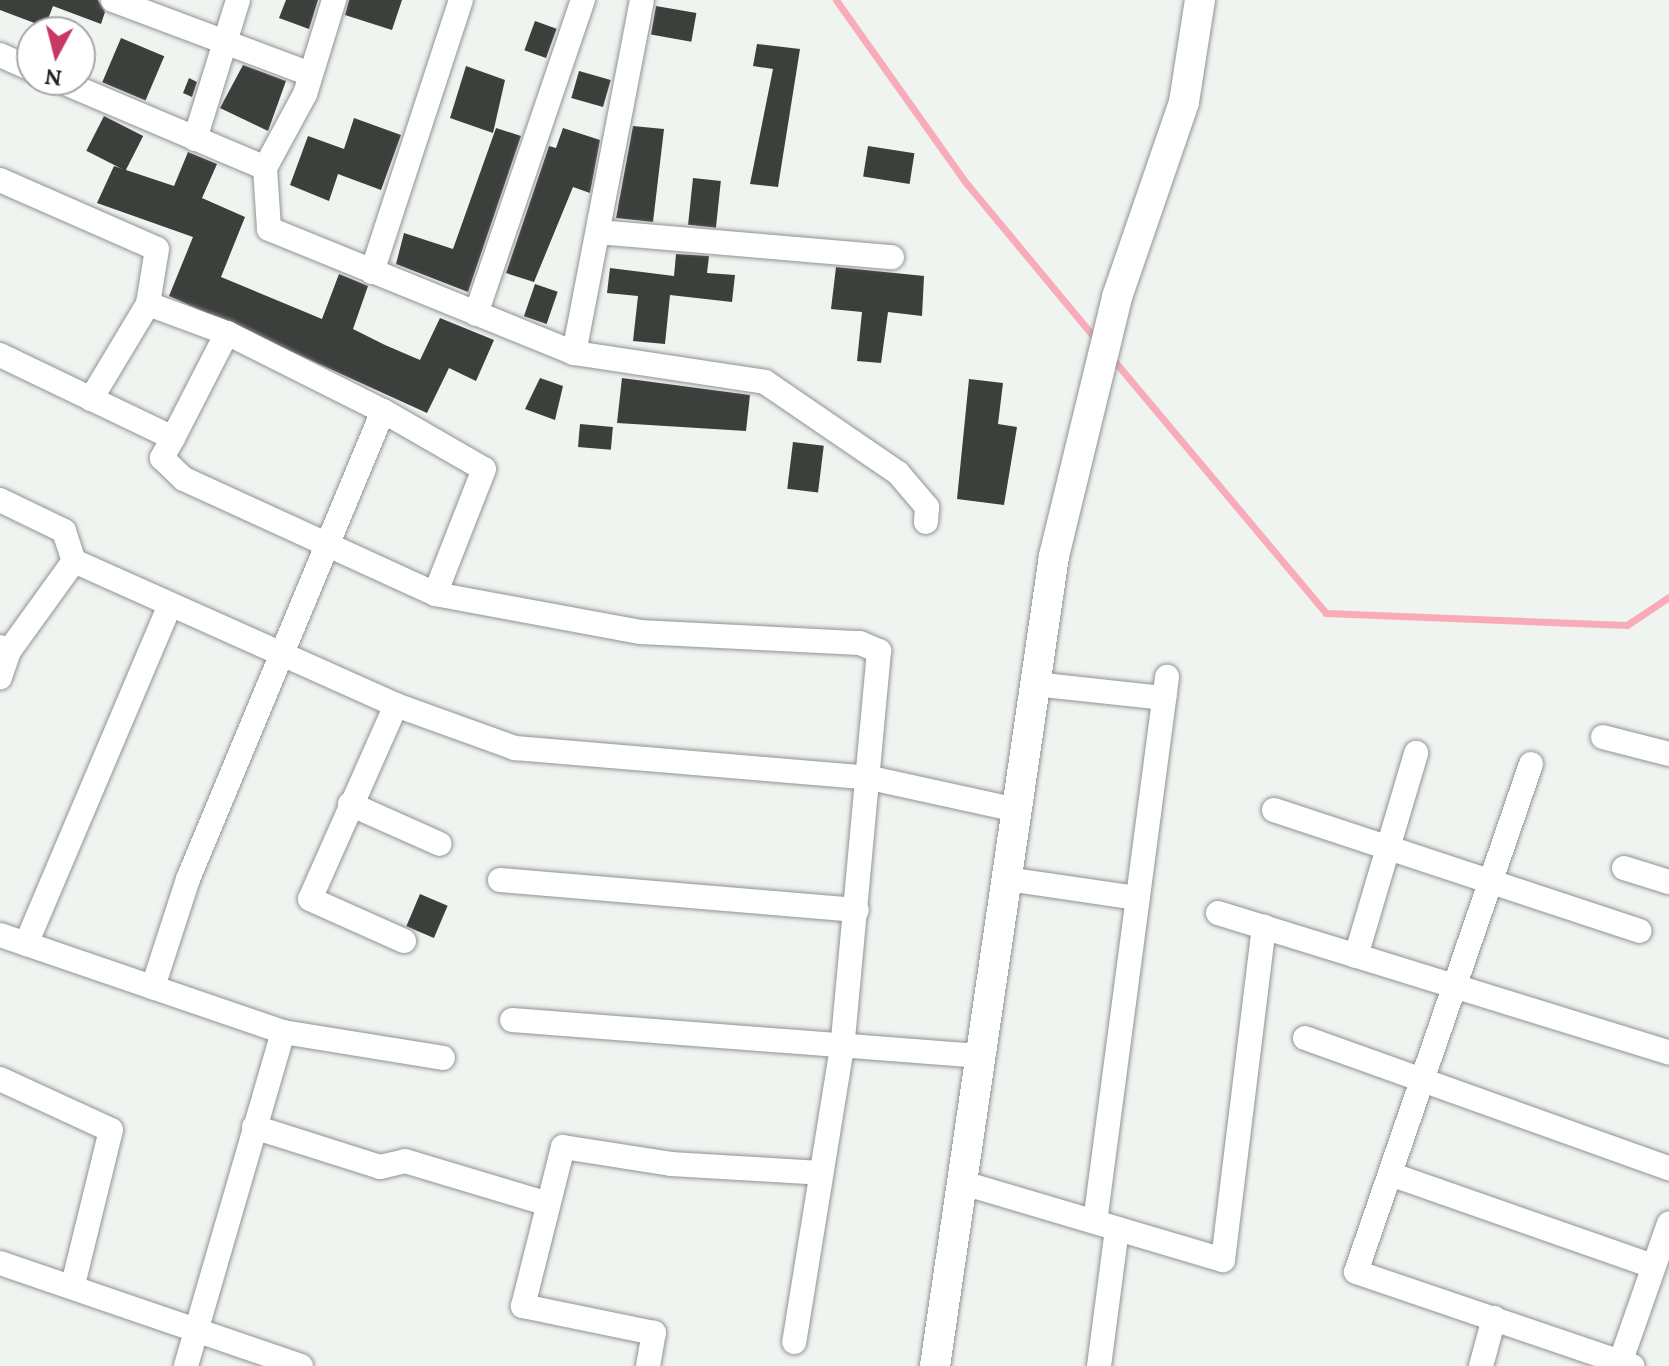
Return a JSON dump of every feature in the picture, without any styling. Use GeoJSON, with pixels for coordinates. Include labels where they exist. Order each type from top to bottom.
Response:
{"type":"FeatureCollection","features":[{"type":"Feature","properties":{"kind":"street"},"geometry":{"type":"LineString","coordinates":[[113,0],[307,73]]}},
{"type":"Feature","properties":{"kind":"street"},"geometry":{"type":"LineString","coordinates":[[195,139],[238,0]]}},
{"type":"Feature","properties":{"kind":"street"},"geometry":{"type":"LineString","coordinates":[[334,0],[307,73],[305,94],[265,168],[269,229],[574,353],[765,382],[898,473],[927,507],[926,522]]}},
{"type":"Feature","properties":{"kind":"street"},"geometry":{"type":"LineString","coordinates":[[372,272],[461,0]]}},
{"type":"Feature","properties":{"kind":"street"},"geometry":{"type":"LineString","coordinates":[[476,314],[583,0]]}},
{"type":"Feature","properties":{"kind":"street"},"geometry":{"type":"LineString","coordinates":[[574,353],[642,0]]}},
{"type":"Feature","properties":{"kind":"street"},"geometry":{"type":"LineString","coordinates":[[935,1366],[1054,556],[1108,331],[1184,102],[1200,0]]}},
{"type":"Feature","properties":{"kind":"street"},"geometry":{"type":"LineString","coordinates":[[95,96],[265,168]]}},
{"type":"Feature","properties":{"kind":"street"},"geometry":{"type":"LineString","coordinates":[[0,180],[157,249],[148,304],[91,399]]}},
{"type":"Feature","properties":{"kind":"street"},"geometry":{"type":"LineString","coordinates":[[598,232],[892,257]]}},
{"type":"Feature","properties":{"kind":"street"},"geometry":{"type":"LineString","coordinates":[[148,304],[227,333],[383,411],[484,469],[435,594]]}},
{"type":"Feature","properties":{"kind":"street"},"geometry":{"type":"LineString","coordinates":[[227,333],[162,458],[184,479],[328,541],[435,594],[640,632],[860,643],[879,651],[871,778],[843,1041],[794,1342]]}},
{"type":"Feature","properties":{"kind":"street"},"geometry":{"type":"LineString","coordinates":[[0,355],[173,438]]}},
{"type":"Feature","properties":{"kind":"street"},"geometry":{"type":"LineString","coordinates":[[153,987],[188,879],[383,411]]}},
{"type":"Feature","properties":{"kind":"street"},"geometry":{"type":"LineString","coordinates":[[0,500],[64,531],[74,561],[396,705],[515,748],[871,778],[1017,810]]}},
{"type":"Feature","properties":{"kind":"street"},"geometry":{"type":"LineString","coordinates":[[0,677],[5,649],[74,561]]}},
{"type":"Feature","properties":{"kind":"street"},"geometry":{"type":"LineString","coordinates":[[26,944],[170,605]]}},
{"type":"Feature","properties":{"kind":"street"},"geometry":{"type":"LineString","coordinates":[[1035,684],[1166,687],[1138,898],[1106,1225],[1099,1366]]}},
{"type":"Feature","properties":{"kind":"street"},"geometry":{"type":"LineString","coordinates":[[396,705],[310,899],[404,941]]}},
{"type":"Feature","properties":{"kind":"street"},"geometry":{"type":"LineString","coordinates":[[1603,737],[1669,754]]}},
{"type":"Feature","properties":{"kind":"street"},"geometry":{"type":"LineString","coordinates":[[1356,956],[1416,753]]}},
{"type":"Feature","properties":{"kind":"street"},"geometry":{"type":"LineString","coordinates":[[1531,764],[1356,1272],[1624,1365],[1652,1266],[1669,1223]]}},
{"type":"Feature","properties":{"kind":"street"},"geometry":{"type":"LineString","coordinates":[[350,804],[440,844]]}},
{"type":"Feature","properties":{"kind":"street"},"geometry":{"type":"LineString","coordinates":[[1274,810],[1640,931]]}},
{"type":"Feature","properties":{"kind":"street"},"geometry":{"type":"LineString","coordinates":[[1624,868],[1669,882]]}},
{"type":"Feature","properties":{"kind":"street"},"geometry":{"type":"LineString","coordinates":[[1007,879],[1138,898]]}},
{"type":"Feature","properties":{"kind":"street"},"geometry":{"type":"LineString","coordinates":[[500,880],[857,910]]}},
{"type":"Feature","properties":{"kind":"street"},"geometry":{"type":"LineString","coordinates":[[1218,913],[1669,1053]]}},
{"type":"Feature","properties":{"kind":"street"},"geometry":{"type":"LineString","coordinates":[[963,1183],[1223,1260],[1264,927]]}},
{"type":"Feature","properties":{"kind":"street"},"geometry":{"type":"LineString","coordinates":[[0,935],[283,1032],[443,1058]]}},
{"type":"Feature","properties":{"kind":"street"},"geometry":{"type":"LineString","coordinates":[[512,1020],[843,1041],[982,1056]]}},
{"type":"Feature","properties":{"kind":"street"},"geometry":{"type":"LineString","coordinates":[[186,1366],[194,1327],[283,1032]]}},
{"type":"Feature","properties":{"kind":"street"},"geometry":{"type":"LineString","coordinates":[[1305,1038],[1669,1168]]}},
{"type":"Feature","properties":{"kind":"street"},"geometry":{"type":"LineString","coordinates":[[0,1079],[111,1130],[73,1285]]}},
{"type":"Feature","properties":{"kind":"street"},"geometry":{"type":"LineString","coordinates":[[254,1127],[380,1167],[405,1161],[545,1203]]}},
{"type":"Feature","properties":{"kind":"street"},"geometry":{"type":"LineString","coordinates":[[648,1366],[654,1333],[523,1306],[545,1203],[563,1147],[671,1164],[821,1173]]}},
{"type":"Feature","properties":{"kind":"street"},"geometry":{"type":"LineString","coordinates":[[1390,1174],[1652,1266]]}},
{"type":"Feature","properties":{"kind":"street"},"geometry":{"type":"LineString","coordinates":[[0,1263],[73,1285],[301,1366]]}},
{"type":"Feature","properties":{"kind":"street"},"geometry":{"type":"LineString","coordinates":[[1481,1366],[1494,1318]]}},
{"type":"Feature","properties":{"kind":"building"},"geometry":{"type":"Polygon","coordinates":[[[0,0],[98,0],[105,12],[101,24],[96,22],[96,16],[80,16],[53,6],[49,16],[16,16],[0,10],[0,0]]]}},
{"type":"Feature","properties":{"kind":"building"},"geometry":{"type":"Polygon","coordinates":[[[286,0],[318,0],[309,29],[279,18],[286,0]]]}},
{"type":"Feature","properties":{"kind":"building"},"geometry":{"type":"Polygon","coordinates":[[[349,0],[402,0],[392,30],[345,15],[349,0]]]}},
{"type":"Feature","properties":{"kind":"building"},"geometry":{"type":"Polygon","coordinates":[[[656,6],[696,13],[691,42],[651,35],[656,6]]]}},
{"type":"Feature","properties":{"kind":"building"},"geometry":{"type":"Polygon","coordinates":[[[535,21],[557,29],[546,58],[524,50],[535,21]]]}},
{"type":"Feature","properties":{"kind":"building"},"geometry":{"type":"Polygon","coordinates":[[[121,38],[164,56],[146,101],[102,82],[121,38]]]}},
{"type":"Feature","properties":{"kind":"building"},"geometry":{"type":"Polygon","coordinates":[[[757,44],[800,49],[778,187],[750,184],[773,69],[753,66],[757,44]]]}},
{"type":"Feature","properties":{"kind":"building"},"geometry":{"type":"Polygon","coordinates":[[[243,65],[286,81],[268,131],[220,108],[243,65]]]}},
{"type":"Feature","properties":{"kind":"building"},"geometry":{"type":"Polygon","coordinates":[[[466,66],[505,80],[493,133],[450,118],[466,66]]]}},
{"type":"Feature","properties":{"kind":"building"},"geometry":{"type":"Polygon","coordinates":[[[579,71],[611,80],[603,107],[571,98],[579,71]]]}},
{"type":"Feature","properties":{"kind":"building"},"geometry":{"type":"Polygon","coordinates":[[[189,78],[197,82],[192,97],[183,93],[189,78]]]}},
{"type":"Feature","properties":{"kind":"building"},"geometry":{"type":"Polygon","coordinates":[[[104,116],[143,136],[125,171],[86,151],[104,116]]]}},
{"type":"Feature","properties":{"kind":"building"},"geometry":{"type":"Polygon","coordinates":[[[354,118],[401,135],[381,190],[338,174],[329,201],[290,185],[308,136],[344,149],[354,118]]]}},
{"type":"Feature","properties":{"kind":"building"},"geometry":{"type":"Polygon","coordinates":[[[633,126],[664,129],[653,222],[616,218],[633,126]]]}},
{"type":"Feature","properties":{"kind":"building"},"geometry":{"type":"Polygon","coordinates":[[[496,128],[521,136],[468,292],[396,264],[404,233],[453,249],[496,128]]]}},
{"type":"Feature","properties":{"kind":"building"},"geometry":{"type":"Polygon","coordinates":[[[563,128],[600,140],[590,193],[573,187],[534,282],[506,273],[549,146],[556,148],[563,128]]]}},
{"type":"Feature","properties":{"kind":"building"},"geometry":{"type":"Polygon","coordinates":[[[868,146],[914,153],[910,184],[863,177],[868,146]]]}},
{"type":"Feature","properties":{"kind":"building"},"geometry":{"type":"Polygon","coordinates":[[[188,152],[217,164],[202,198],[245,217],[221,277],[322,319],[339,274],[349,278],[368,286],[353,329],[420,360],[440,318],[494,340],[476,381],[449,368],[427,413],[169,296],[193,237],[97,203],[114,166],[174,186],[188,152]]]}},
{"type":"Feature","properties":{"kind":"building"},"geometry":{"type":"Polygon","coordinates":[[[693,178],[721,181],[716,228],[688,225],[693,178]]]}},
{"type":"Feature","properties":{"kind":"building"},"geometry":{"type":"Polygon","coordinates":[[[676,254],[709,256],[707,273],[735,275],[732,302],[670,295],[665,344],[633,341],[638,296],[607,293],[610,268],[674,276],[676,254]]]}},
{"type":"Feature","properties":{"kind":"building"},"geometry":{"type":"Polygon","coordinates":[[[836,267],[924,276],[922,316],[888,312],[881,363],[857,361],[862,312],[831,309],[836,267]]]}},
{"type":"Feature","properties":{"kind":"building"},"geometry":{"type":"Polygon","coordinates":[[[535,284],[558,292],[547,324],[524,316],[535,284]]]}},
{"type":"Feature","properties":{"kind":"building"},"geometry":{"type":"Polygon","coordinates":[[[540,378],[563,386],[555,420],[525,409],[540,378]]]}},
{"type":"Feature","properties":{"kind":"building"},"geometry":{"type":"Polygon","coordinates":[[[622,378],[750,395],[746,431],[617,423],[622,378]]]}},
{"type":"Feature","properties":{"kind":"building"},"geometry":{"type":"Polygon","coordinates":[[[969,379],[1003,383],[998,424],[1017,427],[1004,505],[957,499],[969,379]]]}},
{"type":"Feature","properties":{"kind":"building"},"geometry":{"type":"Polygon","coordinates":[[[580,424],[613,427],[611,450],[578,447],[580,424]]]}},
{"type":"Feature","properties":{"kind":"building"},"geometry":{"type":"Polygon","coordinates":[[[793,442],[824,446],[818,492],[787,489],[793,442]]]}},
{"type":"Feature","properties":{"kind":"building"},"geometry":{"type":"Polygon","coordinates":[[[420,894],[448,906],[434,938],[406,926],[420,894]]]}},
{"type":"Feature","properties":{"kind":"waterway"},"geometry":{"type":"LineString","coordinates":[[836,0],[967,184],[1098,342]]}},
{"type":"Feature","properties":{"kind":"waterway"},"geometry":{"type":"LineString","coordinates":[[1111,357],[1326,613],[1627,625],[1669,597]]}}]}
